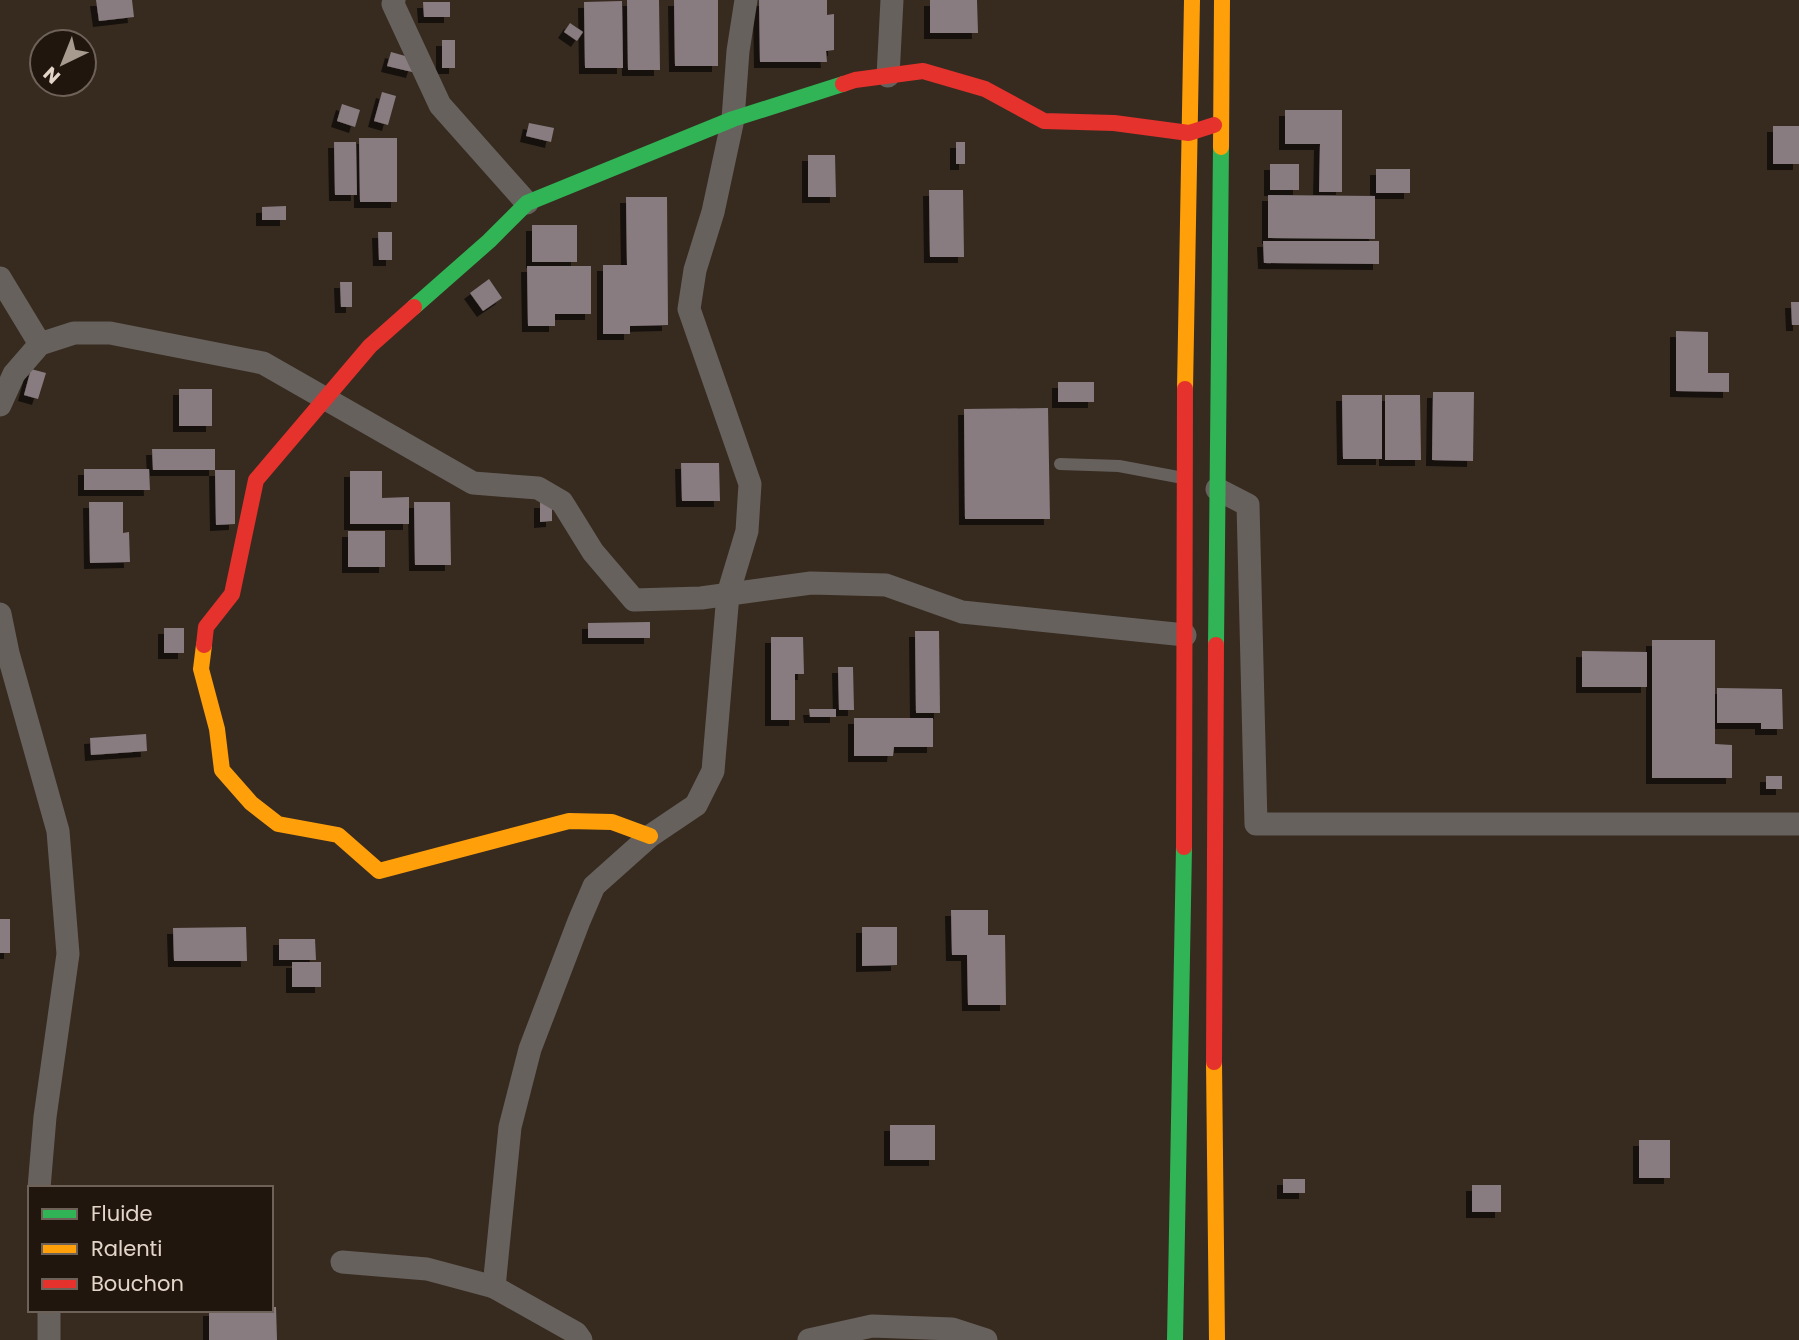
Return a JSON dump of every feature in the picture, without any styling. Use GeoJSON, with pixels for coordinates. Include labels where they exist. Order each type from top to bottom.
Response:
{"type":"FeatureCollection","features":[{"type":"Feature","properties":{"kind":"main road"},"geometry":{"type":"LineString","coordinates":[[1175,1340],[1185,791],[1185,635],[1204,477],[1185,349],[1192,0]]}},
{"type":"Feature","properties":{"kind":"main road"},"geometry":{"type":"LineString","coordinates":[[1217,1340],[1204,477],[1220,124],[1222,0]]}},
{"type":"Feature","properties":{"kind":"main road"},"geometry":{"type":"LineString","coordinates":[[650,836],[612,822],[569,821],[379,871],[338,835],[278,824],[251,803],[222,770],[217,729],[201,668],[206,627],[232,594],[256,480],[370,346],[489,241],[527,203],[733,119],[855,80],[923,71],[985,89],[1044,121],[1114,123],[1189,133],[1220,124]]}},
{"type":"Feature","properties":{"kind":"street"},"geometry":{"type":"LineString","coordinates":[[394,0],[393,4],[440,105],[527,203]]}},
{"type":"Feature","properties":{"kind":"street"},"geometry":{"type":"LineString","coordinates":[[494,1287],[510,1127],[530,1049],[594,886],[650,836],[696,805],[713,771],[728,594],[747,531],[750,484],[689,309],[695,270],[713,212],[733,119],[738,51],[746,0]]}},
{"type":"Feature","properties":{"kind":"street"},"geometry":{"type":"LineString","coordinates":[[888,76],[892,0]]}},
{"type":"Feature","properties":{"kind":"street"},"geometry":{"type":"LineString","coordinates":[[0,278],[40,344]]}},
{"type":"Feature","properties":{"kind":"street"},"geometry":{"type":"LineString","coordinates":[[0,405],[14,374],[40,344],[74,333],[110,332],[263,363],[473,483],[538,488],[562,502],[593,552],[634,600],[701,598],[811,583],[886,585],[962,612],[1185,635]]}},
{"type":"Feature","properties":{"kind":"street"},"geometry":{"type":"LineString","coordinates":[[1204,477],[1248,505],[1256,824],[1799,824]]}},
{"type":"Feature","properties":{"kind":"street"},"geometry":{"type":"LineString","coordinates":[[0,614],[8,653],[58,831],[68,954],[45,1117],[39,1186]]}},
{"type":"Feature","properties":{"kind":"street"},"geometry":{"type":"LineString","coordinates":[[342,1262],[427,1269],[494,1287],[576,1333],[581,1340]]}},
{"type":"Feature","properties":{"kind":"street"},"geometry":{"type":"LineString","coordinates":[[48,1312],[49,1340]]}},
{"type":"Feature","properties":{"kind":"street"},"geometry":{"type":"LineString","coordinates":[[810,1340],[872,1326],[952,1329],[986,1340]]}},
{"type":"Feature","properties":{"kind":"lane"},"geometry":{"type":"LineString","coordinates":[[1060,464],[1119,466],[1204,477]]}},
{"type":"Feature","properties":{"kind":"building"},"geometry":{"type":"Polygon","coordinates":[[[96,0],[132,0],[134,17],[99,21],[96,0]]]}},
{"type":"Feature","properties":{"kind":"building"},"geometry":{"type":"Polygon","coordinates":[[[627,0],[659,0],[660,70],[628,70],[627,0]]]}},
{"type":"Feature","properties":{"kind":"building"},"geometry":{"type":"Polygon","coordinates":[[[674,0],[718,0],[718,66],[675,66],[674,0]]]}},
{"type":"Feature","properties":{"kind":"building"},"geometry":{"type":"Polygon","coordinates":[[[759,0],[827,0],[827,15],[834,14],[834,50],[826,51],[827,62],[760,62],[759,0]]]}},
{"type":"Feature","properties":{"kind":"building"},"geometry":{"type":"Polygon","coordinates":[[[930,0],[977,0],[978,33],[930,33],[930,0]]]}},
{"type":"Feature","properties":{"kind":"building"},"geometry":{"type":"Polygon","coordinates":[[[622,1],[623,68],[585,68],[584,2],[622,1]]]}},
{"type":"Feature","properties":{"kind":"building"},"geometry":{"type":"Polygon","coordinates":[[[423,2],[450,2],[450,17],[424,17],[423,2]]]}},
{"type":"Feature","properties":{"kind":"building"},"geometry":{"type":"Polygon","coordinates":[[[570,23],[583,32],[577,41],[564,32],[570,23]]]}},
{"type":"Feature","properties":{"kind":"building"},"geometry":{"type":"Polygon","coordinates":[[[442,40],[455,40],[455,68],[442,68],[442,40]]]}},
{"type":"Feature","properties":{"kind":"building"},"geometry":{"type":"Polygon","coordinates":[[[391,52],[416,59],[412,72],[387,66],[391,52]]]}},
{"type":"Feature","properties":{"kind":"building"},"geometry":{"type":"Polygon","coordinates":[[[382,92],[396,96],[388,125],[374,121],[382,92]]]}},
{"type":"Feature","properties":{"kind":"building"},"geometry":{"type":"Polygon","coordinates":[[[342,104],[360,110],[355,127],[337,121],[342,104]]]}},
{"type":"Feature","properties":{"kind":"building"},"geometry":{"type":"Polygon","coordinates":[[[1285,110],[1342,110],[1342,192],[1319,192],[1320,144],[1285,144],[1285,110]]]}},
{"type":"Feature","properties":{"kind":"building"},"geometry":{"type":"Polygon","coordinates":[[[529,123],[554,128],[551,142],[526,136],[529,123]]]}},
{"type":"Feature","properties":{"kind":"building"},"geometry":{"type":"Polygon","coordinates":[[[1773,126],[1799,126],[1799,164],[1773,164],[1773,126]]]}},
{"type":"Feature","properties":{"kind":"building"},"geometry":{"type":"Polygon","coordinates":[[[359,138],[397,138],[397,202],[360,202],[359,138]]]}},
{"type":"Feature","properties":{"kind":"building"},"geometry":{"type":"Polygon","coordinates":[[[334,142],[356,142],[357,195],[335,195],[334,142]]]}},
{"type":"Feature","properties":{"kind":"building"},"geometry":{"type":"Polygon","coordinates":[[[956,142],[965,142],[965,164],[956,164],[956,142]]]}},
{"type":"Feature","properties":{"kind":"building"},"geometry":{"type":"Polygon","coordinates":[[[808,155],[835,155],[836,197],[808,197],[808,155]]]}},
{"type":"Feature","properties":{"kind":"building"},"geometry":{"type":"Polygon","coordinates":[[[1270,164],[1299,164],[1299,190],[1270,190],[1270,164]]]}},
{"type":"Feature","properties":{"kind":"building"},"geometry":{"type":"Polygon","coordinates":[[[1376,169],[1410,169],[1410,193],[1376,193],[1376,169]]]}},
{"type":"Feature","properties":{"kind":"building"},"geometry":{"type":"Polygon","coordinates":[[[929,190],[963,190],[964,257],[930,257],[929,190]]]}},
{"type":"Feature","properties":{"kind":"building"},"geometry":{"type":"Polygon","coordinates":[[[1268,195],[1375,196],[1375,239],[1268,238],[1268,195]]]}},
{"type":"Feature","properties":{"kind":"building"},"geometry":{"type":"Polygon","coordinates":[[[626,197],[667,197],[668,325],[630,326],[630,334],[603,334],[603,265],[627,265],[626,197]]]}},
{"type":"Feature","properties":{"kind":"building"},"geometry":{"type":"Polygon","coordinates":[[[286,206],[286,220],[262,220],[262,207],[286,206]]]}},
{"type":"Feature","properties":{"kind":"building"},"geometry":{"type":"Polygon","coordinates":[[[532,225],[577,225],[577,262],[532,262],[532,225]]]}},
{"type":"Feature","properties":{"kind":"building"},"geometry":{"type":"Polygon","coordinates":[[[378,232],[392,232],[392,260],[379,260],[378,232]]]}},
{"type":"Feature","properties":{"kind":"building"},"geometry":{"type":"Polygon","coordinates":[[[1263,241],[1379,241],[1379,264],[1264,263],[1263,241]]]}},
{"type":"Feature","properties":{"kind":"building"},"geometry":{"type":"Polygon","coordinates":[[[527,266],[591,266],[591,314],[555,314],[555,326],[528,326],[527,266]]]}},
{"type":"Feature","properties":{"kind":"building"},"geometry":{"type":"Polygon","coordinates":[[[489,279],[502,298],[483,311],[470,293],[489,279]]]}},
{"type":"Feature","properties":{"kind":"building"},"geometry":{"type":"Polygon","coordinates":[[[340,282],[352,282],[352,307],[341,307],[340,282]]]}},
{"type":"Feature","properties":{"kind":"building"},"geometry":{"type":"Polygon","coordinates":[[[1791,302],[1799,302],[1799,325],[1792,325],[1791,302]]]}},
{"type":"Feature","properties":{"kind":"building"},"geometry":{"type":"Polygon","coordinates":[[[1676,331],[1708,332],[1708,373],[1729,373],[1729,392],[1676,391],[1676,331]]]}},
{"type":"Feature","properties":{"kind":"building"},"geometry":{"type":"Polygon","coordinates":[[[31,369],[46,373],[38,399],[24,395],[31,369]]]}},
{"type":"Feature","properties":{"kind":"building"},"geometry":{"type":"Polygon","coordinates":[[[1058,382],[1094,382],[1094,402],[1058,402],[1058,382]]]}},
{"type":"Feature","properties":{"kind":"building"},"geometry":{"type":"Polygon","coordinates":[[[179,389],[212,389],[212,426],[179,426],[179,389]]]}},
{"type":"Feature","properties":{"kind":"building"},"geometry":{"type":"Polygon","coordinates":[[[1433,392],[1474,392],[1473,461],[1432,460],[1433,392]]]}},
{"type":"Feature","properties":{"kind":"building"},"geometry":{"type":"Polygon","coordinates":[[[1342,395],[1382,395],[1382,459],[1343,459],[1342,395]]]}},
{"type":"Feature","properties":{"kind":"building"},"geometry":{"type":"Polygon","coordinates":[[[1385,395],[1420,395],[1421,460],[1385,460],[1385,395]]]}},
{"type":"Feature","properties":{"kind":"building"},"geometry":{"type":"Polygon","coordinates":[[[1048,408],[1050,519],[965,519],[964,409],[1048,408]]]}},
{"type":"Feature","properties":{"kind":"building"},"geometry":{"type":"Polygon","coordinates":[[[152,449],[215,449],[215,470],[153,470],[152,449]]]}},
{"type":"Feature","properties":{"kind":"building"},"geometry":{"type":"Polygon","coordinates":[[[681,463],[719,463],[720,501],[682,501],[681,463]]]}},
{"type":"Feature","properties":{"kind":"building"},"geometry":{"type":"Polygon","coordinates":[[[84,469],[149,469],[150,490],[84,490],[84,469]]]}},
{"type":"Feature","properties":{"kind":"building"},"geometry":{"type":"Polygon","coordinates":[[[215,470],[235,470],[235,524],[216,525],[215,470]]]}},
{"type":"Feature","properties":{"kind":"building"},"geometry":{"type":"Polygon","coordinates":[[[350,471],[382,471],[382,498],[409,497],[409,524],[350,524],[350,471]]]}},
{"type":"Feature","properties":{"kind":"building"},"geometry":{"type":"Polygon","coordinates":[[[89,502],[123,502],[123,533],[129,532],[130,562],[90,563],[89,502]]]}},
{"type":"Feature","properties":{"kind":"building"},"geometry":{"type":"Polygon","coordinates":[[[414,502],[450,502],[451,565],[415,565],[414,502]]]}},
{"type":"Feature","properties":{"kind":"building"},"geometry":{"type":"Polygon","coordinates":[[[540,502],[552,502],[552,521],[540,522],[540,502]]]}},
{"type":"Feature","properties":{"kind":"building"},"geometry":{"type":"Polygon","coordinates":[[[348,531],[385,531],[385,567],[348,567],[348,531]]]}},
{"type":"Feature","properties":{"kind":"building"},"geometry":{"type":"Polygon","coordinates":[[[650,622],[650,638],[588,638],[588,623],[650,622]]]}},
{"type":"Feature","properties":{"kind":"building"},"geometry":{"type":"Polygon","coordinates":[[[164,628],[184,628],[184,653],[164,653],[164,628]]]}},
{"type":"Feature","properties":{"kind":"building"},"geometry":{"type":"Polygon","coordinates":[[[915,631],[939,631],[940,713],[916,713],[915,631]]]}},
{"type":"Feature","properties":{"kind":"building"},"geometry":{"type":"Polygon","coordinates":[[[771,637],[803,637],[804,674],[795,674],[795,720],[771,720],[771,637]]]}},
{"type":"Feature","properties":{"kind":"building"},"geometry":{"type":"Polygon","coordinates":[[[1652,640],[1715,640],[1715,744],[1732,745],[1732,778],[1652,778],[1652,640]]]}},
{"type":"Feature","properties":{"kind":"building"},"geometry":{"type":"Polygon","coordinates":[[[1582,651],[1647,652],[1647,687],[1582,687],[1582,651]]]}},
{"type":"Feature","properties":{"kind":"building"},"geometry":{"type":"Polygon","coordinates":[[[838,667],[853,667],[854,710],[839,710],[838,667]]]}},
{"type":"Feature","properties":{"kind":"building"},"geometry":{"type":"Polygon","coordinates":[[[1717,688],[1782,689],[1783,729],[1761,729],[1761,723],[1717,723],[1717,688]]]}},
{"type":"Feature","properties":{"kind":"building"},"geometry":{"type":"Polygon","coordinates":[[[809,709],[836,709],[836,717],[810,717],[809,709]]]}},
{"type":"Feature","properties":{"kind":"building"},"geometry":{"type":"Polygon","coordinates":[[[854,718],[933,718],[933,747],[894,747],[893,756],[854,756],[854,718]]]}},
{"type":"Feature","properties":{"kind":"building"},"geometry":{"type":"Polygon","coordinates":[[[146,734],[147,751],[91,755],[90,738],[146,734]]]}},
{"type":"Feature","properties":{"kind":"building"},"geometry":{"type":"Polygon","coordinates":[[[1766,776],[1782,776],[1782,789],[1766,789],[1766,776]]]}},
{"type":"Feature","properties":{"kind":"building"},"geometry":{"type":"Polygon","coordinates":[[[951,910],[988,910],[988,935],[1005,935],[1006,1005],[968,1005],[967,955],[952,955],[951,910]]]}},
{"type":"Feature","properties":{"kind":"building"},"geometry":{"type":"Polygon","coordinates":[[[0,919],[10,919],[10,953],[0,953],[0,919]]]}},
{"type":"Feature","properties":{"kind":"building"},"geometry":{"type":"Polygon","coordinates":[[[246,927],[247,961],[174,961],[173,928],[246,927]]]}},
{"type":"Feature","properties":{"kind":"building"},"geometry":{"type":"Polygon","coordinates":[[[862,927],[897,927],[897,965],[862,966],[862,927]]]}},
{"type":"Feature","properties":{"kind":"building"},"geometry":{"type":"Polygon","coordinates":[[[279,939],[315,939],[316,960],[279,960],[279,939]]]}},
{"type":"Feature","properties":{"kind":"building"},"geometry":{"type":"Polygon","coordinates":[[[292,962],[321,962],[321,987],[292,987],[292,962]]]}},
{"type":"Feature","properties":{"kind":"building"},"geometry":{"type":"Polygon","coordinates":[[[890,1125],[935,1125],[935,1160],[890,1160],[890,1125]]]}},
{"type":"Feature","properties":{"kind":"building"},"geometry":{"type":"Polygon","coordinates":[[[1639,1140],[1670,1140],[1670,1178],[1639,1178],[1639,1140]]]}},
{"type":"Feature","properties":{"kind":"building"},"geometry":{"type":"Polygon","coordinates":[[[1283,1179],[1305,1179],[1305,1193],[1283,1193],[1283,1179]]]}},
{"type":"Feature","properties":{"kind":"building"},"geometry":{"type":"Polygon","coordinates":[[[1472,1185],[1501,1185],[1501,1212],[1472,1212],[1472,1185]]]}},
{"type":"Feature","properties":{"kind":"building"},"geometry":{"type":"Polygon","coordinates":[[[273,1307],[276,1307],[277,1340],[209,1340],[209,1312],[273,1312],[273,1307]]]}},
{"type":"Feature","properties":{"kind":"traffic: fast"},"geometry":{"type":"LineString","coordinates":[[414,307],[489,241],[527,203],[733,119],[843,84]]}},
{"type":"Feature","properties":{"kind":"traffic: fast"},"geometry":{"type":"LineString","coordinates":[[1216,645],[1221,147]]}},
{"type":"Feature","properties":{"kind":"traffic: fast"},"geometry":{"type":"LineString","coordinates":[[1175,1340],[1184,847]]}},
{"type":"Feature","properties":{"kind":"traffic: slow"},"geometry":{"type":"LineString","coordinates":[[1185,389],[1192,0]]}},
{"type":"Feature","properties":{"kind":"traffic: slow"},"geometry":{"type":"LineString","coordinates":[[1221,147],[1222,0]]}},
{"type":"Feature","properties":{"kind":"traffic: slow"},"geometry":{"type":"LineString","coordinates":[[204,645],[201,669],[217,729],[222,770],[251,803],[278,824],[338,835],[379,871],[569,821],[612,822],[650,836]]}},
{"type":"Feature","properties":{"kind":"traffic: slow"},"geometry":{"type":"LineString","coordinates":[[1214,1062],[1217,1340]]}},
{"type":"Feature","properties":{"kind":"traffic: jam"},"geometry":{"type":"LineString","coordinates":[[843,84],[923,71],[985,89],[1044,121],[1114,123],[1189,133],[1214,125]]}},
{"type":"Feature","properties":{"kind":"traffic: jam"},"geometry":{"type":"LineString","coordinates":[[204,645],[206,627],[232,594],[256,480],[370,346],[414,307]]}},
{"type":"Feature","properties":{"kind":"traffic: jam"},"geometry":{"type":"LineString","coordinates":[[1184,847],[1185,389]]}},
{"type":"Feature","properties":{"kind":"traffic: jam"},"geometry":{"type":"LineString","coordinates":[[1214,1062],[1216,645]]}}]}
